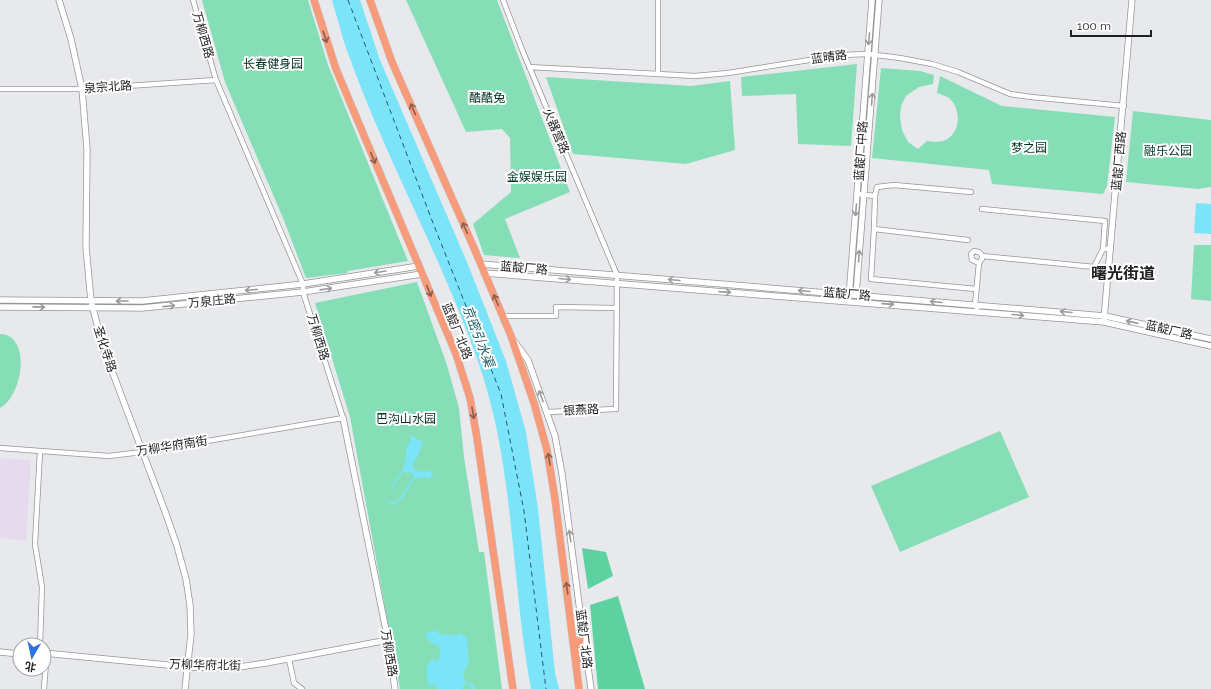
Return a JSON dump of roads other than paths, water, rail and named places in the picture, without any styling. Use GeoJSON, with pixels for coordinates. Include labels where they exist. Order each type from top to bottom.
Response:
{"type":"FeatureCollection","features":[{"type":"Feature","properties":{"kind":"highway","name":"蓝靛厂北路"},"geometry":{"type":"LineString","coordinates":[[314,0],[336,70],[456,354],[470,398],[513,689]]}},
{"type":"Feature","properties":{"kind":"highway","name":"蓝靛厂北路"},"geometry":{"type":"LineString","coordinates":[[370,0],[392,62],[503,316],[534,404],[547,450],[555,499],[579,686]]}},
{"type":"Feature","properties":{"kind":"highway"},"geometry":{"type":"LineString","coordinates":[[579,686],[581,616]]}},
{"type":"Feature","properties":{"kind":"street","name":"圣化寺路"},"geometry":{"type":"LineString","coordinates":[[59,0],[71,39],[82,89],[87,149],[86,248],[91,301],[103,347],[166,514],[177,546],[186,580],[190,605],[191,634],[185,689]]}},
{"type":"Feature","properties":{"kind":"street","name":"万柳西路"},"geometry":{"type":"LineString","coordinates":[[193,0],[216,80],[303,284],[303,292],[343,418],[388,640],[394,689]]}},
{"type":"Feature","properties":{"kind":"street","name":"火器营路"},"geometry":{"type":"LineString","coordinates":[[503,0],[529,67],[617,275],[616,408]]}},
{"type":"Feature","properties":{"kind":"street"},"geometry":{"type":"LineString","coordinates":[[658,0],[658,74]]}},
{"type":"Feature","properties":{"kind":"street","name":"蓝靛厂中路"},"geometry":{"type":"LineString","coordinates":[[849,301],[872,0]]}},
{"type":"Feature","properties":{"kind":"street","name":"蓝靛厂中路"},"geometry":{"type":"LineString","coordinates":[[856,295],[879,0]]}},
{"type":"Feature","properties":{"kind":"street","name":"蓝靛厂西路"},"geometry":{"type":"LineString","coordinates":[[1104,318],[1124,106],[1132,0]]}},
{"type":"Feature","properties":{"kind":"street","name":"蓝晴路"},"geometry":{"type":"LineString","coordinates":[[529,67],[695,76],[728,73],[841,55],[875,54],[932,64],[958,72],[1010,94],[1124,106]]}},
{"type":"Feature","properties":{"kind":"street","name":"泉宗北路"},"geometry":{"type":"LineString","coordinates":[[0,89],[82,89],[216,80]]}},
{"type":"Feature","properties":{"kind":"street"},"geometry":{"type":"LineString","coordinates":[[971,192],[894,185],[876,187],[871,278],[976,289]]}},
{"type":"Feature","properties":{"kind":"street"},"geometry":{"type":"LineString","coordinates":[[857,194],[864,196],[875,196]]}},
{"type":"Feature","properties":{"kind":"street"},"geometry":{"type":"LineString","coordinates":[[978,263],[972,260],[971,254],[974,251],[979,252],[982,256],[1094,267],[1103,248],[1105,221],[982,208]]}},
{"type":"Feature","properties":{"kind":"street"},"geometry":{"type":"LineString","coordinates":[[874,229],[968,240]]}},
{"type":"Feature","properties":{"kind":"street"},"geometry":{"type":"LineString","coordinates":[[1103,248],[1111,249]]}},
{"type":"Feature","properties":{"kind":"street"},"geometry":{"type":"LineString","coordinates":[[978,312],[975,305],[976,289],[978,263],[982,259],[982,256]]}},
{"type":"Feature","properties":{"kind":"street","name":"蓝靛厂路"},"geometry":{"type":"LineString","coordinates":[[481,264],[850,294],[1104,318],[1211,339]]}},
{"type":"Feature","properties":{"kind":"street","name":"万泉庄路"},"geometry":{"type":"LineString","coordinates":[[0,300],[142,301],[303,284],[419,266]]}},
{"type":"Feature","properties":{"kind":"street","name":"蓝靛厂路"},"geometry":{"type":"LineString","coordinates":[[484,273],[978,312],[1104,318],[1211,346]]}},
{"type":"Feature","properties":{"kind":"street","name":"万泉庄路"},"geometry":{"type":"LineString","coordinates":[[0,307],[142,308],[303,292],[422,274]]}},
{"type":"Feature","properties":{"kind":"street"},"geometry":{"type":"LineString","coordinates":[[856,295],[856,302]]}},
{"type":"Feature","properties":{"kind":"street"},"geometry":{"type":"LineString","coordinates":[[503,316],[556,316],[556,307],[616,308]]}},
{"type":"Feature","properties":{"kind":"street","name":"蓝靛厂北路"},"geometry":{"type":"LineString","coordinates":[[511,336],[528,360],[555,436],[562,474],[590,689]]}},
{"type":"Feature","properties":{"kind":"street","name":"银燕路"},"geometry":{"type":"LineString","coordinates":[[547,412],[616,408]]}},
{"type":"Feature","properties":{"kind":"street","name":"万柳华府南街"},"geometry":{"type":"LineString","coordinates":[[0,448],[109,456],[142,452],[343,418]]}},
{"type":"Feature","properties":{"kind":"street"},"geometry":{"type":"LineString","coordinates":[[40,451],[35,544],[42,587],[40,637]]}},
{"type":"Feature","properties":{"kind":"street","name":"万柳华府北街"},"geometry":{"type":"LineString","coordinates":[[52,654],[188,667],[232,668],[289,659],[388,640]]}},
{"type":"Feature","properties":{"kind":"street"},"geometry":{"type":"LineString","coordinates":[[0,652],[12,653]]}},
{"type":"Feature","properties":{"kind":"street"},"geometry":{"type":"LineString","coordinates":[[289,659],[294,683],[302,689]]}},
{"type":"Feature","properties":{"kind":"street"},"geometry":{"type":"LineString","coordinates":[[44,689],[45,677]]}},
{"type":"Feature","properties":{"kind":"water","name":"京密引水渠"},"geometry":{"type":"Polygon","coordinates":[[[332,0],[360,0],[380,60],[467,262],[506,361],[526,432],[538,508],[555,673],[559,689],[531,689],[500,446],[480,367],[448,285],[359,83],[344,42],[332,0]]]}},
{"type":"Feature","properties":{"kind":"water"},"geometry":{"type":"Polygon","coordinates":[[[1196,203],[1211,204],[1211,234],[1194,233],[1196,203]]]}},
{"type":"Feature","properties":{"kind":"water"},"geometry":{"type":"Polygon","coordinates":[[[410,435],[423,442],[412,467],[418,471],[431,471],[433,476],[430,476],[429,480],[425,477],[415,479],[412,473],[402,472],[406,459],[406,450],[411,439],[410,435]]]}},
{"type":"Feature","properties":{"kind":"water"},"geometry":{"type":"Polygon","coordinates":[[[434,630],[441,635],[447,634],[455,636],[459,633],[467,637],[469,664],[463,672],[465,682],[472,683],[475,689],[472,689],[469,685],[465,684],[462,689],[438,689],[434,685],[428,685],[426,672],[427,666],[431,660],[437,661],[441,653],[439,647],[427,640],[426,632],[431,633],[434,630]]]}},
{"type":"Feature","properties":{"kind":"waterway"},"geometry":{"type":"LineString","coordinates":[[393,488],[393,485],[402,472]]}},
{"type":"Feature","properties":{"kind":"waterway"},"geometry":{"type":"LineString","coordinates":[[389,502],[392,504],[400,499],[414,478]]}},
{"type":"Feature","properties":{"kind":"district","name":"曙光街道"},"geometry":{"type":"Point","coordinates":[1123,273]}},
{"type":"Feature","properties":{"kind":"park label","name":"长春健身园"},"geometry":{"type":"Point","coordinates":[273,64]}},
{"type":"Feature","properties":{"kind":"park label","name":"酷酷兔"},"geometry":{"type":"Point","coordinates":[487,98]}},
{"type":"Feature","properties":{"kind":"park label","name":"梦之园"},"geometry":{"type":"Point","coordinates":[1029,148]}},
{"type":"Feature","properties":{"kind":"park label","name":"融乐公园"},"geometry":{"type":"Point","coordinates":[1168,151]}},
{"type":"Feature","properties":{"kind":"park label","name":"金娱娱乐园"},"geometry":{"type":"Point","coordinates":[537,177]}},
{"type":"Feature","properties":{"kind":"park label","name":"巴沟山水园"},"geometry":{"type":"Point","coordinates":[406,419]}}]}
